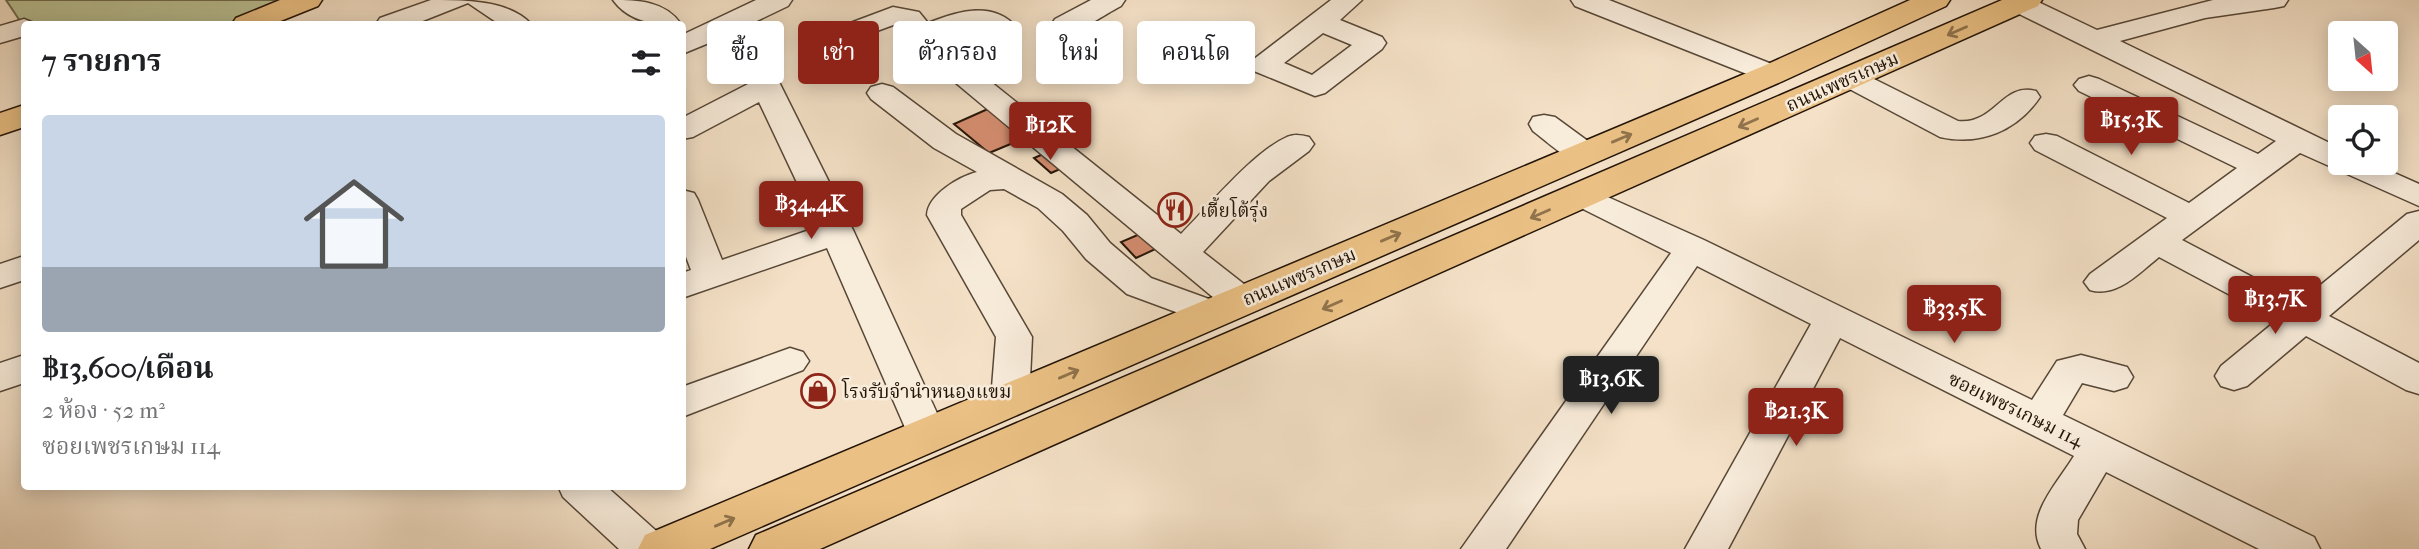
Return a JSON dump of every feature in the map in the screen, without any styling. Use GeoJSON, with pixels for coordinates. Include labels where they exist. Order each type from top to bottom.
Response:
{"type":"FeatureCollection","features":[{"type":"Feature","properties":{"kind":"main road"},"geometry":{"type":"LineString","coordinates":[[254,21],[307,0]]}},
{"type":"Feature","properties":{"kind":"main road","name":"ถนนเพชรเกษม"},"geometry":{"type":"LineString","coordinates":[[662,549],[1772,74],[1935,0]]}},
{"type":"Feature","properties":{"kind":"main road","name":"ถนนเพชรเกษม"},"geometry":{"type":"LineString","coordinates":[[773,549],[1583,196],[2019,1]]}},
{"type":"Feature","properties":{"kind":"main road"},"geometry":{"type":"LineString","coordinates":[[0,125],[21,116]]}},
{"type":"Feature","properties":{"kind":"street"},"geometry":{"type":"LineString","coordinates":[[398,21],[457,0]]}},
{"type":"Feature","properties":{"kind":"street"},"geometry":{"type":"LineString","coordinates":[[480,0],[512,21]]}},
{"type":"Feature","properties":{"kind":"street"},"geometry":{"type":"LineString","coordinates":[[626,0],[662,21]]}},
{"type":"Feature","properties":{"kind":"street"},"geometry":{"type":"LineString","coordinates":[[686,40],[729,13],[778,0]]}},
{"type":"Feature","properties":{"kind":"street"},"geometry":{"type":"LineString","coordinates":[[1072,21],[1111,0]]}},
{"type":"Feature","properties":{"kind":"street"},"geometry":{"type":"LineString","coordinates":[[1318,21],[1348,0]]}},
{"type":"Feature","properties":{"kind":"street"},"geometry":{"type":"LineString","coordinates":[[1585,0],[1772,74]]}},
{"type":"Feature","properties":{"kind":"street"},"geometry":{"type":"LineString","coordinates":[[2094,40],[2158,20],[2229,5],[2274,0]]}},
{"type":"Feature","properties":{"kind":"street"},"geometry":{"type":"LineString","coordinates":[[2019,1],[2328,154]]}},
{"type":"Feature","properties":{"kind":"street"},"geometry":{"type":"LineString","coordinates":[[729,13],[837,232],[927,435]]}},
{"type":"Feature","properties":{"kind":"street"},"geometry":{"type":"LineString","coordinates":[[878,21],[893,15],[909,18],[911,21]]}},
{"type":"Feature","properties":{"kind":"street"},"geometry":{"type":"LineString","coordinates":[[958,21],[974,15],[997,21]]}},
{"type":"Feature","properties":{"kind":"street"},"geometry":{"type":"LineString","coordinates":[[0,35],[21,28]]}},
{"type":"Feature","properties":{"kind":"street"},"geometry":{"type":"LineString","coordinates":[[1850,78],[1951,130],[1964,132],[1986,130],[2025,97]]}},
{"type":"Feature","properties":{"kind":"street"},"geometry":{"type":"LineString","coordinates":[[976,84],[1184,252],[1226,307]]}},
{"type":"Feature","properties":{"kind":"street"},"geometry":{"type":"LineString","coordinates":[[2089,85],[2260,167]]}},
{"type":"Feature","properties":{"kind":"street"},"geometry":{"type":"LineString","coordinates":[[686,128],[766,86]]}},
{"type":"Feature","properties":{"kind":"street"},"geometry":{"type":"LineString","coordinates":[[883,93],[945,141],[1050,201],[1075,223],[1098,251],[1139,286],[1226,307]]}},
{"type":"Feature","properties":{"kind":"street"},"geometry":{"type":"LineString","coordinates":[[1544,124],[1585,154]]}},
{"type":"Feature","properties":{"kind":"street"},"geometry":{"type":"LineString","coordinates":[[2102,282],[2297,140]]}},
{"type":"Feature","properties":{"kind":"street"},"geometry":{"type":"LineString","coordinates":[[2046,143],[2193,218]]}},
{"type":"Feature","properties":{"kind":"street"},"geometry":{"type":"LineString","coordinates":[[1184,252],[1258,174],[1298,144]]}},
{"type":"Feature","properties":{"kind":"street"},"geometry":{"type":"LineString","coordinates":[[2373,175],[2419,196]]}},
{"type":"Feature","properties":{"kind":"street"},"geometry":{"type":"LineString","coordinates":[[1010,400],[1014,337],[944,215],[944,205],[982,181],[1011,178]]}},
{"type":"Feature","properties":{"kind":"street","name":"ซอยเพชรเกษม 114"},"geometry":{"type":"LineString","coordinates":[[1583,196],[2099,450],[2286,546]]}},
{"type":"Feature","properties":{"kind":"street"},"geometry":{"type":"LineString","coordinates":[[686,222],[697,281],[837,232]]}},
{"type":"Feature","properties":{"kind":"street"},"geometry":{"type":"LineString","coordinates":[[2234,376],[2419,222]]}},
{"type":"Feature","properties":{"kind":"street"},"geometry":{"type":"LineString","coordinates":[[2158,242],[2419,380]]}},
{"type":"Feature","properties":{"kind":"street"},"geometry":{"type":"LineString","coordinates":[[1482,549],[1692,248]]}},
{"type":"Feature","properties":{"kind":"street"},"geometry":{"type":"LineString","coordinates":[[0,276],[21,269]]}},
{"type":"Feature","properties":{"kind":"street"},"geometry":{"type":"LineString","coordinates":[[1706,549],[1832,318]]}},
{"type":"Feature","properties":{"kind":"street"},"geometry":{"type":"LineString","coordinates":[[686,401],[790,361]]}},
{"type":"Feature","properties":{"kind":"street"},"geometry":{"type":"LineString","coordinates":[[2039,421],[2070,371],[2081,369],[2114,377]]}},
{"type":"Feature","properties":{"kind":"street"},"geometry":{"type":"LineString","coordinates":[[0,377],[21,370]]}},
{"type":"Feature","properties":{"kind":"street"},"geometry":{"type":"LineString","coordinates":[[2064,549],[2057,541],[2054,530],[2057,518],[2099,450]]}},
{"type":"Feature","properties":{"kind":"street"},"geometry":{"type":"LineString","coordinates":[[582,490],[648,549]]}},
{"type":"Feature","properties":{"kind":"green space"},"geometry":{"type":"Polygon","coordinates":[[[6,0],[291,0],[235,21],[21,22],[6,0]]]}},
{"type":"Feature","properties":{"kind":"building"},"geometry":{"type":"Polygon","coordinates":[[[990,108],[1025,138],[989,153],[954,124],[990,108]]]}},
{"type":"Feature","properties":{"kind":"building"},"geometry":{"type":"Polygon","coordinates":[[[1050,151],[1067,166],[1051,173],[1034,158],[1050,151]]]}},
{"type":"Feature","properties":{"kind":"building"},"geometry":{"type":"Polygon","coordinates":[[[1147,231],[1162,246],[1136,258],[1121,242],[1147,231]]]}},
{"type":"Feature","properties":{"kind":"place","name":"เตี้ยโต้รุ่ง"},"geometry":{"type":"Point","coordinates":[1175,210]}},
{"type":"Feature","properties":{"kind":"place","name":"โรงรับจำนำหนองแขม"},"geometry":{"type":"Point","coordinates":[818,391]}}]}
